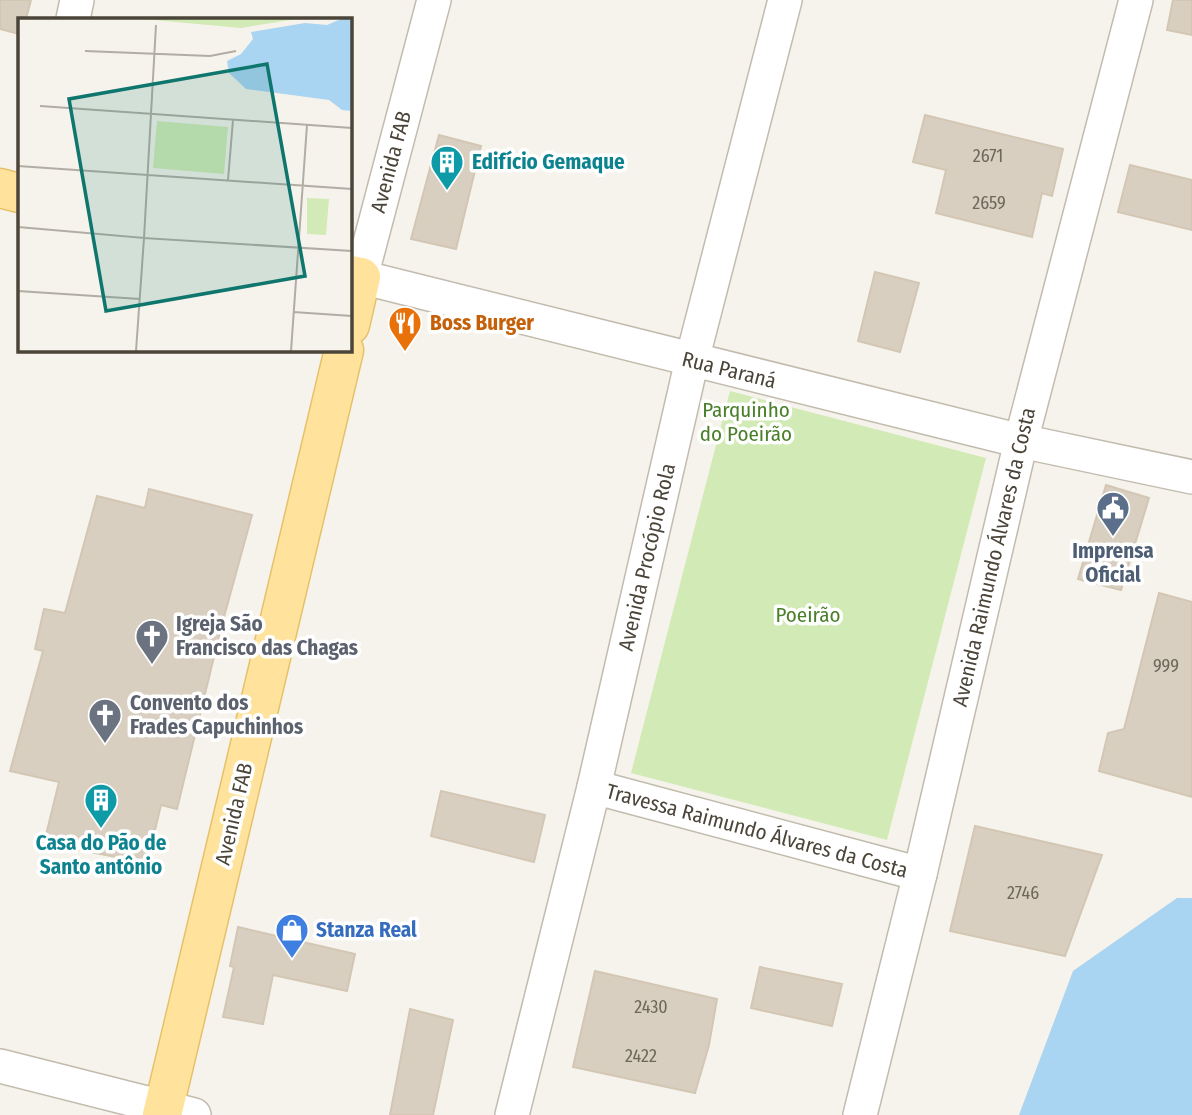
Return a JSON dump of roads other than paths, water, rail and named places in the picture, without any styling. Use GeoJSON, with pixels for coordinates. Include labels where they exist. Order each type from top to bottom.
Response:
{"type":"FeatureCollection","features":[{"type":"Feature","properties":{"kind":"main road"},"geometry":{"type":"LineString","coordinates":[[0,188],[18,193]]}},
{"type":"Feature","properties":{"kind":"main road","name":"Avenida FAB"},"geometry":{"type":"LineString","coordinates":[[352,309],[356,276]]}},
{"type":"Feature","properties":{"kind":"main road","name":"Avenida FAB"},"geometry":{"type":"LineString","coordinates":[[173,1112],[344,352]]}},
{"type":"Feature","properties":{"kind":"street"},"geometry":{"type":"LineString","coordinates":[[72,18],[77,0]]}},
{"type":"Feature","properties":{"kind":"street","name":"Avenida FAB"},"geometry":{"type":"LineString","coordinates":[[356,276],[433,0]]}},
{"type":"Feature","properties":{"kind":"street","name":"Avenida Procópio Rola"},"geometry":{"type":"LineString","coordinates":[[512,1115],[594,787],[692,360],[785,0]]}},
{"type":"Feature","properties":{"kind":"street","name":"Avenida Raimundo Álvares da Costa"},"geometry":{"type":"LineString","coordinates":[[860,1115],[920,874],[1021,441],[1136,0]]}},
{"type":"Feature","properties":{"kind":"street","name":"Rua Paraná"},"geometry":{"type":"LineString","coordinates":[[356,276],[1021,441],[1192,477]]}},
{"type":"Feature","properties":{"kind":"street","name":"Travessa Raimundo Álvares da Costa"},"geometry":{"type":"LineString","coordinates":[[594,787],[920,874]]}},
{"type":"Feature","properties":{"kind":"street"},"geometry":{"type":"LineString","coordinates":[[0,1066],[173,1112]]}},
{"type":"Feature","properties":{"kind":"water"},"geometry":{"type":"Polygon","coordinates":[[[1177,898],[1192,898],[1192,1115],[1019,1115],[1073,971],[1177,898]]]}},
{"type":"Feature","properties":{"kind":"place","name":"Edifício Gemaque"},"geometry":{"type":"Point","coordinates":[447,192]}},
{"type":"Feature","properties":{"kind":"place","name":"Boss Burger"},"geometry":{"type":"Point","coordinates":[405,353]}},
{"type":"Feature","properties":{"kind":"place","name":"Imprensa Oficial"},"geometry":{"type":"Point","coordinates":[1113,538]}},
{"type":"Feature","properties":{"kind":"place","name":"Igreja São Francisco das Chagas"},"geometry":{"type":"Point","coordinates":[152,666]}},
{"type":"Feature","properties":{"kind":"place","name":"Convento dos Frades Capuchinhos"},"geometry":{"type":"Point","coordinates":[105,745]}},
{"type":"Feature","properties":{"kind":"place","name":"Casa do Pão de Santo antônio"},"geometry":{"type":"Point","coordinates":[101,830]}},
{"type":"Feature","properties":{"kind":"place","name":"Stanza Real"},"geometry":{"type":"Point","coordinates":[292,960]}},
{"type":"Feature","properties":{"kind":"park label","name":"Parquinho do Poeirão"},"geometry":{"type":"Point","coordinates":[746,422]}},
{"type":"Feature","properties":{"kind":"park label","name":"Poeirão"},"geometry":{"type":"Point","coordinates":[808,615]}}]}
